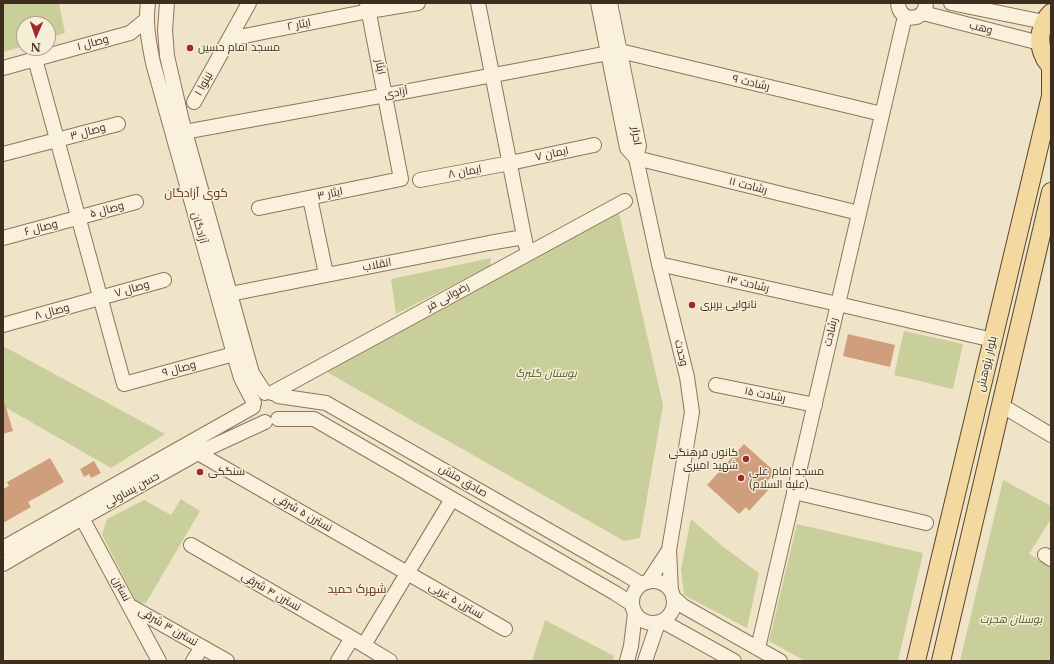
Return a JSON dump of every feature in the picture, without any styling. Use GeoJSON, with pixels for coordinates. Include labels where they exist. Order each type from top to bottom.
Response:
{"type":"FeatureCollection","features":[{"type":"Feature","properties":{"kind":"main road"},"geometry":{"type":"LineString","coordinates":[[1048,17],[1041,32],[1040,44],[1044,56],[1051,67]]}},
{"type":"Feature","properties":{"kind":"main road","name":"بلوار پژوهش"},"geometry":{"type":"LineString","coordinates":[[916,661],[1051,96],[1051,67]]}},
{"type":"Feature","properties":{"kind":"main road","name":"بلوار پژوهش"},"geometry":{"type":"LineString","coordinates":[[941,661],[1051,194]]}},
{"type":"Feature","properties":{"kind":"street","name":"آزادگان"},"geometry":{"type":"LineString","coordinates":[[148,3],[146,20],[153,63],[241,378],[254,405]]}},
{"type":"Feature","properties":{"kind":"street","name":"آزادگان"},"geometry":{"type":"LineString","coordinates":[[167,3],[165,30],[167,56],[184,132],[252,373],[272,394]]}},
{"type":"Feature","properties":{"kind":"street","name":"نینوا ۱"},"geometry":{"type":"LineString","coordinates":[[194,102],[249,3]]}},
{"type":"Feature","properties":{"kind":"street","name":"ایثار ۲"},"geometry":{"type":"LineString","coordinates":[[229,39],[368,7],[418,3]]}},
{"type":"Feature","properties":{"kind":"street"},"geometry":{"type":"LineString","coordinates":[[478,3],[528,253]]}},
{"type":"Feature","properties":{"kind":"street","name":"احرار"},"geometry":{"type":"LineString","coordinates":[[598,3],[614,52]]}},
{"type":"Feature","properties":{"kind":"street","name":"احرار"},"geometry":{"type":"LineString","coordinates":[[610,3],[614,52],[627,148],[636,158]]}},
{"type":"Feature","properties":{"kind":"street"},"geometry":{"type":"LineString","coordinates":[[898,3],[901,13],[905,16],[914,18],[919,16],[925,8]]}},
{"type":"Feature","properties":{"kind":"street","name":"وهب"},"geometry":{"type":"LineString","coordinates":[[952,3],[1048,17]]}},
{"type":"Feature","properties":{"kind":"street","name":"ایثار"},"geometry":{"type":"LineString","coordinates":[[368,7],[401,179]]}},
{"type":"Feature","properties":{"kind":"street","name":"وهب"},"geometry":{"type":"LineString","coordinates":[[925,8],[1040,44]]}},
{"type":"Feature","properties":{"kind":"street","name":"رشادت"},"geometry":{"type":"LineString","coordinates":[[758,648],[905,16]]}},
{"type":"Feature","properties":{"kind":"street","name":"وصال ۱"},"geometry":{"type":"LineString","coordinates":[[3,68],[130,33],[146,20]]}},
{"type":"Feature","properties":{"kind":"street","name":"آزادی"},"geometry":{"type":"LineString","coordinates":[[184,132],[385,94],[493,76],[614,52]]}},
{"type":"Feature","properties":{"kind":"street","name":"رشادت ۹"},"geometry":{"type":"LineString","coordinates":[[614,52],[882,114]]}},
{"type":"Feature","properties":{"kind":"street"},"geometry":{"type":"LineString","coordinates":[[35,59],[101,298]]}},
{"type":"Feature","properties":{"kind":"street","name":"وصال ۳"},"geometry":{"type":"LineString","coordinates":[[3,154],[118,124]]}},
{"type":"Feature","properties":{"kind":"street","name":"ایمان ۷"},"geometry":{"type":"LineString","coordinates":[[510,163],[594,145]]}},
{"type":"Feature","properties":{"kind":"street","name":"رشادت ۱۱"},"geometry":{"type":"LineString","coordinates":[[636,158],[859,213]]}},
{"type":"Feature","properties":{"kind":"street","name":"وحدت"},"geometry":{"type":"LineString","coordinates":[[636,158],[659,264],[687,377],[692,412],[669,550],[672,594]]}},
{"type":"Feature","properties":{"kind":"street","name":"ایمان ۸"},"geometry":{"type":"LineString","coordinates":[[420,180],[510,163]]}},
{"type":"Feature","properties":{"kind":"street","name":"ایثار ۳"},"geometry":{"type":"LineString","coordinates":[[259,208],[401,179]]}},
{"type":"Feature","properties":{"kind":"street"},"geometry":{"type":"LineString","coordinates":[[310,198],[326,274]]}},
{"type":"Feature","properties":{"kind":"street","name":"رضوانی فر"},"geometry":{"type":"LineString","coordinates":[[272,394],[625,201]]}},
{"type":"Feature","properties":{"kind":"street","name":"وصال ۵"},"geometry":{"type":"LineString","coordinates":[[78,218],[136,202]]}},
{"type":"Feature","properties":{"kind":"street","name":"وصال ۶"},"geometry":{"type":"LineString","coordinates":[[3,238],[78,218]]}},
{"type":"Feature","properties":{"kind":"street","name":"انقلاب"},"geometry":{"type":"LineString","coordinates":[[230,294],[326,274],[524,237]]}},
{"type":"Feature","properties":{"kind":"street","name":"رشادت ۱۳"},"geometry":{"type":"LineString","coordinates":[[659,264],[992,340]]}},
{"type":"Feature","properties":{"kind":"street","name":"وصال ۷"},"geometry":{"type":"LineString","coordinates":[[101,298],[164,280]]}},
{"type":"Feature","properties":{"kind":"street","name":"وصال ۹"},"geometry":{"type":"LineString","coordinates":[[101,298],[124,384],[234,354]]}},
{"type":"Feature","properties":{"kind":"street","name":"وصال ۸"},"geometry":{"type":"LineString","coordinates":[[3,325],[101,298]]}},
{"type":"Feature","properties":{"kind":"street","name":"رشادت ۱۵"},"geometry":{"type":"LineString","coordinates":[[716,385],[815,405]]}},
{"type":"Feature","properties":{"kind":"street"},"geometry":{"type":"LineString","coordinates":[[272,394],[281,399],[283,412],[271,420],[260,420],[254,412],[254,405],[258,396],[272,394]]}},
{"type":"Feature","properties":{"kind":"street","name":"صادق منش"},"geometry":{"type":"LineString","coordinates":[[272,394],[326,403],[588,553],[644,583]]}},
{"type":"Feature","properties":{"kind":"street","name":"حسن یساولی"},"geometry":{"type":"LineString","coordinates":[[3,548],[254,405]]}},
{"type":"Feature","properties":{"kind":"street"},"geometry":{"type":"LineString","coordinates":[[1001,405],[1051,435]]}},
{"type":"Feature","properties":{"kind":"street","name":"صادق منش"},"geometry":{"type":"LineString","coordinates":[[271,420],[314,419],[615,594],[633,609]]}},
{"type":"Feature","properties":{"kind":"street","name":"حسن یساولی"},"geometry":{"type":"LineString","coordinates":[[3,564],[198,453],[271,420]]}},
{"type":"Feature","properties":{"kind":"street","name":"نسترن ۵ شرقی"},"geometry":{"type":"LineString","coordinates":[[198,453],[408,573]]}},
{"type":"Feature","properties":{"kind":"street"},"geometry":{"type":"LineString","coordinates":[[794,492],[926,523]]}},
{"type":"Feature","properties":{"kind":"street"},"geometry":{"type":"LineString","coordinates":[[364,645],[452,499]]}},
{"type":"Feature","properties":{"kind":"street","name":"نسترن"},"geometry":{"type":"LineString","coordinates":[[82,518],[159,661]]}},
{"type":"Feature","properties":{"kind":"street","name":"نسترن ۴ شرقی"},"geometry":{"type":"LineString","coordinates":[[191,546],[352,638],[387,660]]}},
{"type":"Feature","properties":{"kind":"street","name":"وحدت"},"geometry":{"type":"LineString","coordinates":[[644,583],[669,550]]}},
{"type":"Feature","properties":{"kind":"street","name":"نسترن ۵ غربی"},"geometry":{"type":"LineString","coordinates":[[408,573],[505,629]]}},
{"type":"Feature","properties":{"kind":"street"},"geometry":{"type":"LineString","coordinates":[[627,661],[631,646],[633,594],[636,589],[644,583],[654,581],[666,586],[683,606],[780,661]]}},
{"type":"Feature","properties":{"kind":"street"},"geometry":{"type":"LineString","coordinates":[[633,609],[639,618],[645,622],[660,622],[669,616],[672,610],[674,604],[672,594]]}},
{"type":"Feature","properties":{"kind":"street","name":"نسترن ۳ شرقی"},"geometry":{"type":"LineString","coordinates":[[130,606],[227,661]]}},
{"type":"Feature","properties":{"kind":"street"},"geometry":{"type":"LineString","coordinates":[[645,661],[660,622]]}},
{"type":"Feature","properties":{"kind":"street"},"geometry":{"type":"LineString","coordinates":[[660,622],[734,661]]}},
{"type":"Feature","properties":{"kind":"street"},"geometry":{"type":"LineString","coordinates":[[338,661],[352,638]]}},
{"type":"Feature","properties":{"kind":"street"},"geometry":{"type":"LineString","coordinates":[[193,661],[202,647]]}},
{"type":"Feature","properties":{"kind":"green space"},"geometry":{"type":"Polygon","coordinates":[[[3,3],[59,3],[65,33],[56,36],[56,16],[16,16],[16,48],[3,52],[3,3]]]}},
{"type":"Feature","properties":{"kind":"green space","name":"بوستان گلبرگ"},"geometry":{"type":"Polygon","coordinates":[[[619,213],[663,405],[640,538],[624,541],[325,371],[619,213]]]}},
{"type":"Feature","properties":{"kind":"green space"},"geometry":{"type":"Polygon","coordinates":[[[491,258],[490,266],[396,314],[391,279],[491,258]]]}},
{"type":"Feature","properties":{"kind":"green space"},"geometry":{"type":"Polygon","coordinates":[[[904,331],[963,344],[953,389],[894,375],[904,331]]]}},
{"type":"Feature","properties":{"kind":"green space"},"geometry":{"type":"Polygon","coordinates":[[[3,346],[165,434],[111,468],[3,406],[3,346]]]}},
{"type":"Feature","properties":{"kind":"green space","name":"بوستان هجرت"},"geometry":{"type":"Polygon","coordinates":[[[1003,480],[1051,506],[1051,519],[1029,554],[1051,567],[1051,661],[960,661],[1003,480]]]}},
{"type":"Feature","properties":{"kind":"green space"},"geometry":{"type":"Polygon","coordinates":[[[181,499],[200,511],[146,603],[137,603],[102,535],[107,519],[144,500],[171,515],[181,499]]]}},
{"type":"Feature","properties":{"kind":"green space"},"geometry":{"type":"Polygon","coordinates":[[[691,519],[722,546],[759,573],[747,628],[684,595],[681,569],[691,519]]]}},
{"type":"Feature","properties":{"kind":"green space"},"geometry":{"type":"Polygon","coordinates":[[[797,524],[923,553],[898,661],[805,661],[769,641],[797,524]]]}},
{"type":"Feature","properties":{"kind":"green space"},"geometry":{"type":"Polygon","coordinates":[[[545,620],[614,656],[613,661],[532,661],[545,620]]]}},
{"type":"Feature","properties":{"kind":"building"},"geometry":{"type":"Polygon","coordinates":[[[848,334],[895,345],[890,367],[843,356],[848,334]]]}},
{"type":"Feature","properties":{"kind":"building"},"geometry":{"type":"Polygon","coordinates":[[[3,404],[5,404],[13,431],[3,434],[3,404]]]}},
{"type":"Feature","properties":{"kind":"building","name":"مسجد امام علی (علیه السلام)"},"geometry":{"type":"Polygon","coordinates":[[[744,444],[773,470],[772,476],[767,481],[772,486],[749,511],[746,507],[739,514],[707,485],[744,444]]]}},
{"type":"Feature","properties":{"kind":"building"},"geometry":{"type":"Polygon","coordinates":[[[50,458],[64,482],[28,502],[31,507],[3,523],[3,489],[9,486],[7,482],[50,458]]]}},
{"type":"Feature","properties":{"kind":"building"},"geometry":{"type":"Polygon","coordinates":[[[94,461],[101,473],[91,478],[89,474],[84,477],[80,469],[94,461]]]}},
{"type":"Feature","properties":{"kind":"place","name":"مسجد امام حسین"},"geometry":{"type":"Point","coordinates":[190,48]}},
{"type":"Feature","properties":{"kind":"place","name":"نانوایی بربری"},"geometry":{"type":"Point","coordinates":[692,305]}},
{"type":"Feature","properties":{"kind":"place","name":"کانون فرهنگی شهید امیری"},"geometry":{"type":"Point","coordinates":[746,459]}},
{"type":"Feature","properties":{"kind":"place","name":"سنگکی"},"geometry":{"type":"Point","coordinates":[200,472]}},
{"type":"Feature","properties":{"kind":"place","name":"مسجد امام علی (علیه السلام)"},"geometry":{"type":"Point","coordinates":[741,478]}},
{"type":"Feature","properties":{"kind":"district","name":"کوی آزادگان"},"geometry":{"type":"Point","coordinates":[196,194]}},
{"type":"Feature","properties":{"kind":"district","name":"شهرک حمید"},"geometry":{"type":"Point","coordinates":[357,590]}}]}
